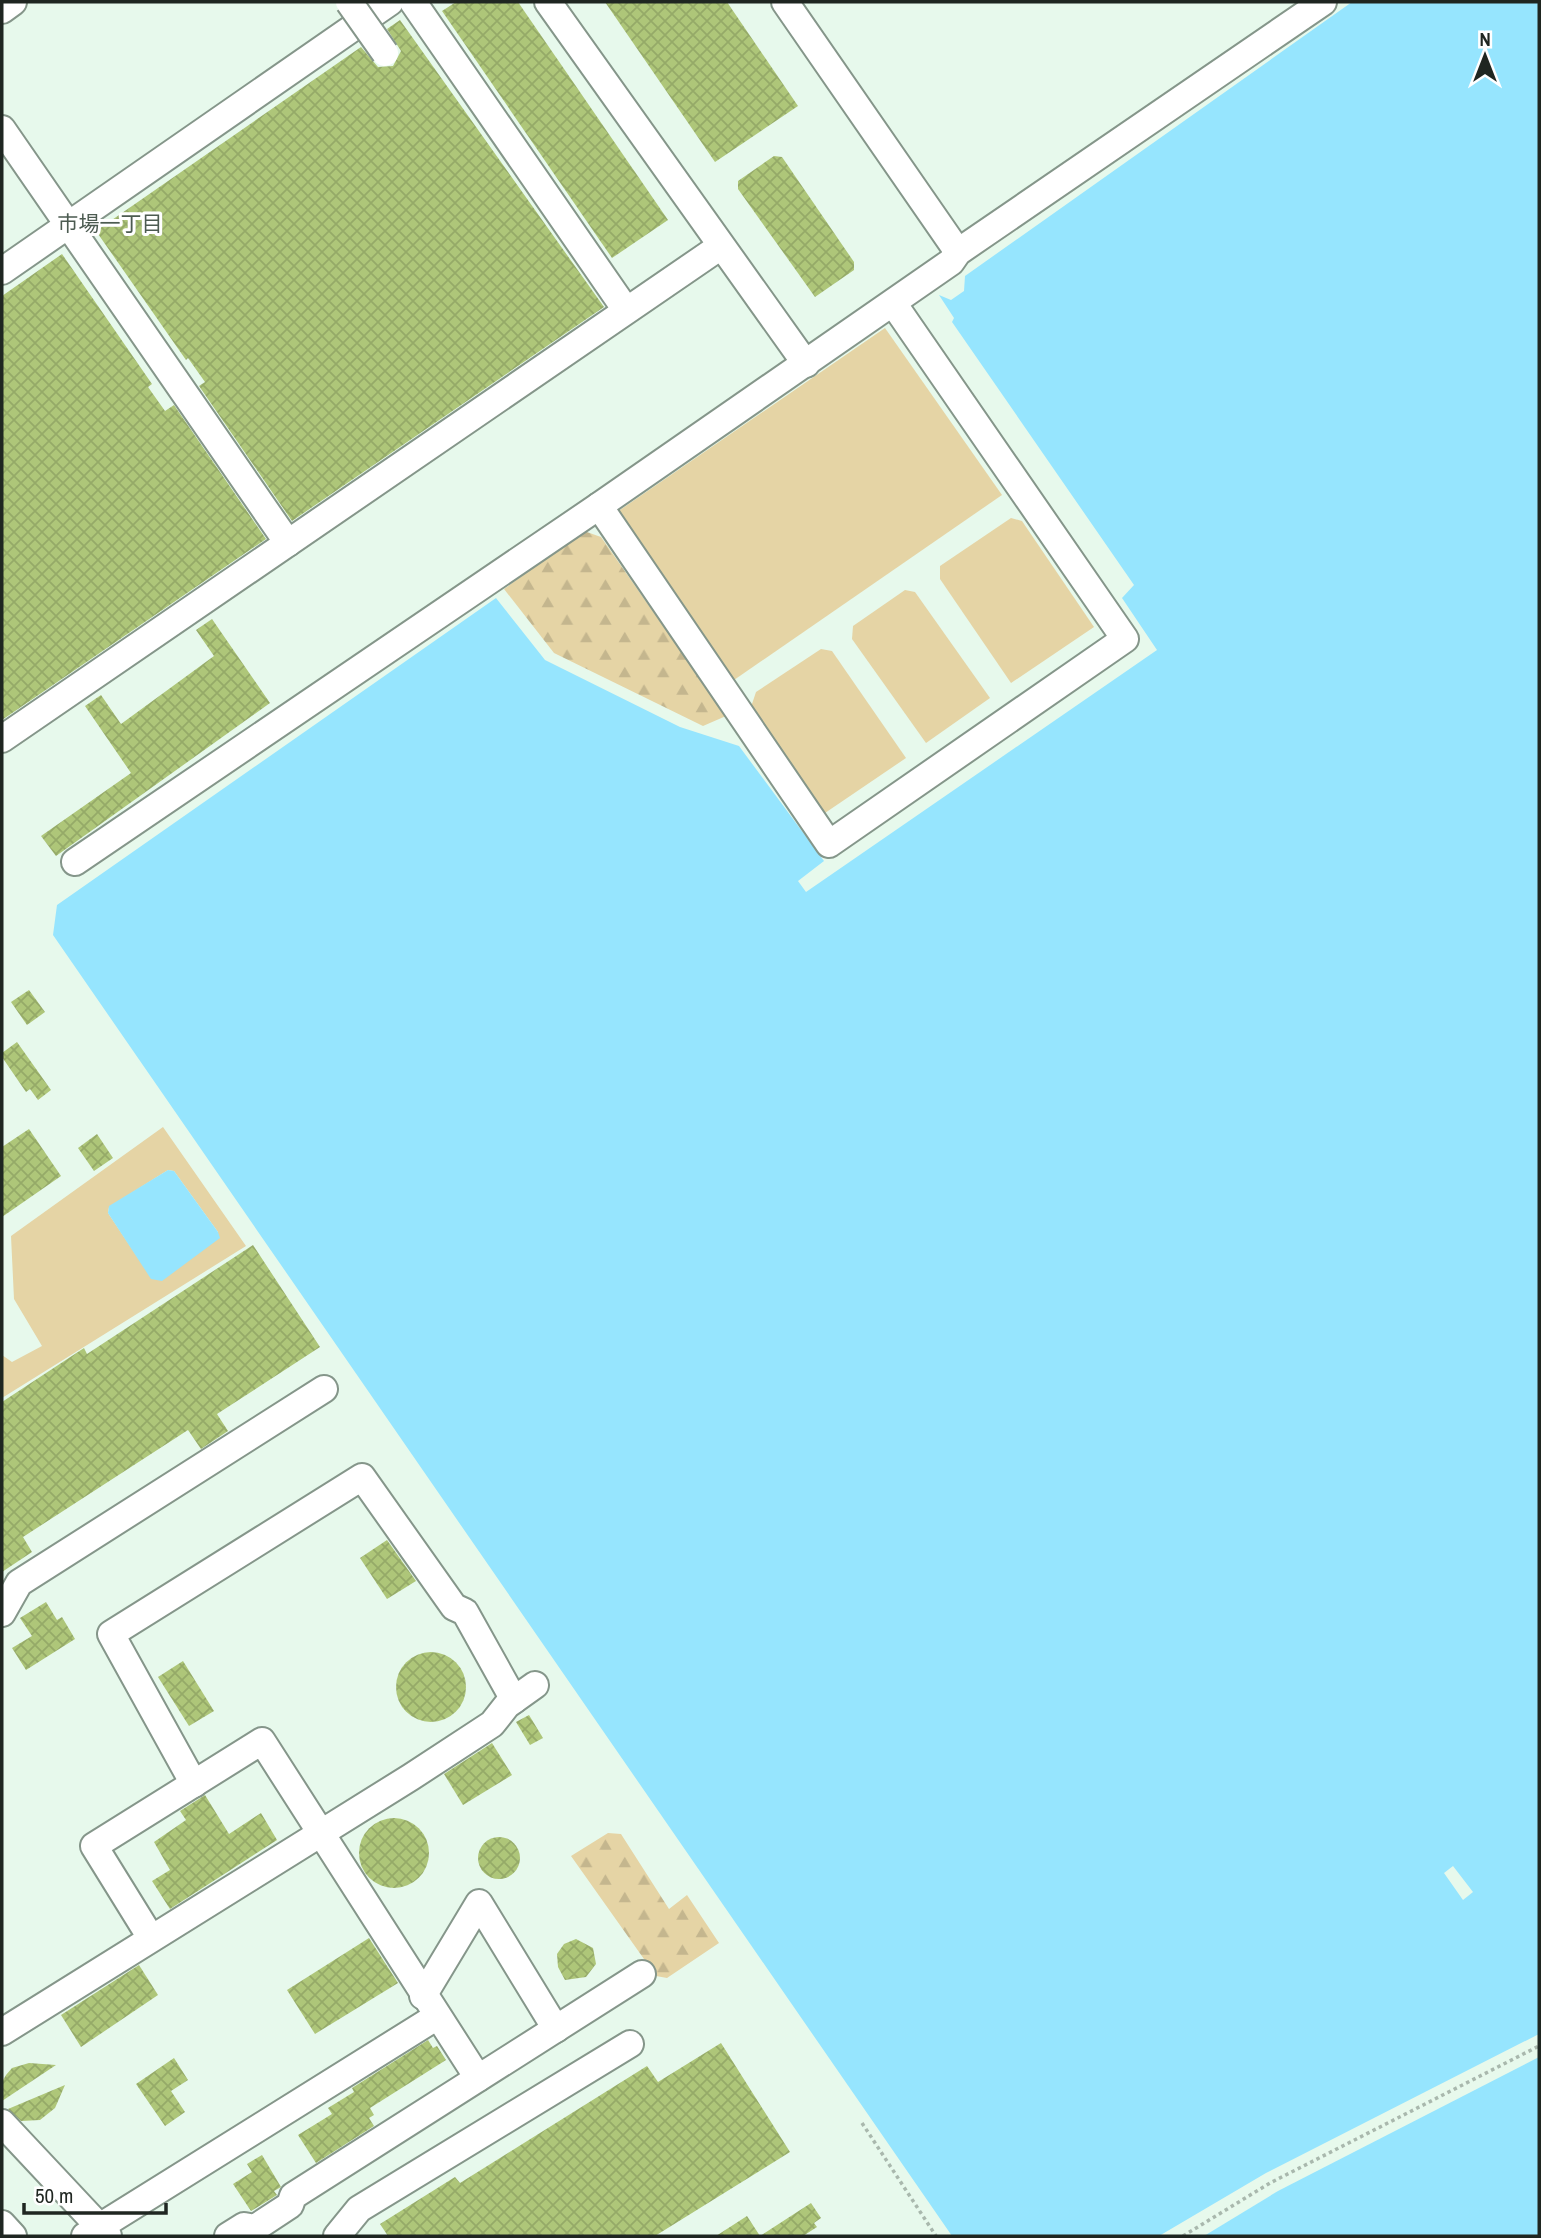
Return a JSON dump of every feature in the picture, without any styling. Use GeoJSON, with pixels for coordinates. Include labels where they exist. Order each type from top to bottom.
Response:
{"type":"FeatureCollection","features":[{"type":"Feature","properties":{"kind":"street"},"geometry":{"type":"LineString","coordinates":[[2,10],[13,2]]}},
{"type":"Feature","properties":{"kind":"street"},"geometry":{"type":"LineString","coordinates":[[349,2],[385,53]]}},
{"type":"Feature","properties":{"kind":"street"},"geometry":{"type":"LineString","coordinates":[[2,271],[390,2]]}},
{"type":"Feature","properties":{"kind":"street"},"geometry":{"type":"LineString","coordinates":[[413,2],[626,310]]}},
{"type":"Feature","properties":{"kind":"street"},"geometry":{"type":"LineString","coordinates":[[548,2],[806,364]]}},
{"type":"Feature","properties":{"kind":"street"},"geometry":{"type":"LineString","coordinates":[[785,2],[958,252]]}},
{"type":"Feature","properties":{"kind":"street"},"geometry":{"type":"LineString","coordinates":[[75,862],[806,364],[951,262],[958,252],[1323,2]]}},
{"type":"Feature","properties":{"kind":"street"},"geometry":{"type":"LineString","coordinates":[[2,129],[288,543]]}},
{"type":"Feature","properties":{"kind":"street"},"geometry":{"type":"LineString","coordinates":[[2,739],[721,246]]}},
{"type":"Feature","properties":{"kind":"street"},"geometry":{"type":"LineString","coordinates":[[599,506],[829,844],[1125,639],[893,303]]}},
{"type":"Feature","properties":{"kind":"street"},"geometry":{"type":"LineString","coordinates":[[2,1613],[19,1583],[324,1389]]}},
{"type":"Feature","properties":{"kind":"street"},"geometry":{"type":"LineString","coordinates":[[2,2032],[492,1724],[525,1692],[465,1612],[454,1607],[362,1477],[111,1634],[194,1784]]}},
{"type":"Feature","properties":{"kind":"street"},"geometry":{"type":"LineString","coordinates":[[151,1938],[94,1846],[262,1741],[429,2006],[478,2078]]}},
{"type":"Feature","properties":{"kind":"street"},"geometry":{"type":"LineString","coordinates":[[2,2123],[97,2233],[429,2006],[479,1903],[556,2029]]}},
{"type":"Feature","properties":{"kind":"street"},"geometry":{"type":"LineString","coordinates":[[228,2236],[244,2226],[255,2228],[290,2205],[293,2196],[642,1974]]}},
{"type":"Feature","properties":{"kind":"street"},"geometry":{"type":"LineString","coordinates":[[337,2236],[359,2209],[630,2043]]}},
{"type":"Feature","properties":{"kind":"street"},"geometry":{"type":"LineString","coordinates":[[2,2224],[13,2236]]}},
{"type":"Feature","properties":{"kind":"path"},"geometry":{"type":"LineString","coordinates":[[1183,2236],[1269,2183],[1539,2046]]}},
{"type":"Feature","properties":{"kind":"path"},"geometry":{"type":"LineString","coordinates":[[862,2123],[936,2236]]}},
{"type":"Feature","properties":{"kind":"green space"},"geometry":{"type":"Polygon","coordinates":[[[885,328],[1002,495],[734,680],[617,512],[885,328]]]}},
{"type":"Feature","properties":{"kind":"green space"},"geometry":{"type":"Polygon","coordinates":[[[1011,518],[1022,521],[1094,627],[1011,683],[940,579],[940,566],[1011,518]]]}},
{"type":"Feature","properties":{"kind":"green space"},"geometry":{"type":"Polygon","coordinates":[[[584,531],[601,537],[726,716],[703,726],[554,653],[504,589],[584,531]]]}},
{"type":"Feature","properties":{"kind":"green space"},"geometry":{"type":"Polygon","coordinates":[[[905,590],[915,592],[990,698],[926,743],[852,639],[853,626],[905,590]]]}},
{"type":"Feature","properties":{"kind":"green space"},"geometry":{"type":"Polygon","coordinates":[[[821,649],[832,651],[906,758],[825,813],[751,707],[756,692],[821,649]]]}},
{"type":"Feature","properties":{"kind":"green space"},"geometry":{"type":"Polygon","coordinates":[[[163,1127],[246,1246],[2,1398],[2,1355],[12,1362],[42,1346],[14,1299],[11,1236],[163,1127]],[[168,1170],[109,1207],[108,1213],[152,1279],[218,1232],[174,1171],[168,1170]]]}},
{"type":"Feature","properties":{"kind":"green space"},"geometry":{"type":"Polygon","coordinates":[[[608,1833],[621,1834],[669,1909],[687,1895],[719,1943],[667,1978],[656,1976],[571,1856],[608,1833]]]}},
{"type":"Feature","properties":{"kind":"water"},"geometry":{"type":"Polygon","coordinates":[[[1352,2],[1539,2],[1539,2034],[1266,2173],[1159,2236],[952,2236],[53,935],[57,905],[496,598],[545,660],[680,727],[739,746],[824,861],[798,881],[806,892],[1157,650],[1122,598],[1134,585],[952,322],[954,318],[939,295],[951,300],[964,291],[965,276],[1352,2]],[[1453,1866],[1444,1873],[1463,1900],[1473,1892],[1453,1866]]]}},
{"type":"Feature","properties":{"kind":"water"},"geometry":{"type":"Polygon","coordinates":[[[168,1170],[174,1171],[220,1238],[162,1281],[151,1279],[108,1213],[109,1206],[168,1170]]]}},
{"type":"Feature","properties":{"kind":"water"},"geometry":{"type":"Polygon","coordinates":[[[1539,2057],[1539,2236],[1204,2236],[1278,2191],[1539,2057]]]}},
{"type":"Feature","properties":{"kind":"building"},"geometry":{"type":"Polygon","coordinates":[[[456,2],[518,2],[668,220],[612,258],[442,11],[456,2]]]}},
{"type":"Feature","properties":{"kind":"building"},"geometry":{"type":"Polygon","coordinates":[[[605,2],[727,2],[798,106],[715,162],[605,2]]]}},
{"type":"Feature","properties":{"kind":"building"},"geometry":{"type":"Polygon","coordinates":[[[400,20],[604,307],[292,521],[199,386],[205,382],[188,358],[186,360],[96,231],[361,47],[378,67],[393,66],[401,51],[387,29],[400,20]]]}},
{"type":"Feature","properties":{"kind":"building"},"geometry":{"type":"Polygon","coordinates":[[[774,156],[782,157],[854,262],[854,270],[815,297],[738,189],[738,181],[774,156]]]}},
{"type":"Feature","properties":{"kind":"building"},"geometry":{"type":"Polygon","coordinates":[[[62,254],[152,384],[148,387],[165,411],[174,405],[266,539],[2,720],[2,296],[62,254]]]}},
{"type":"Feature","properties":{"kind":"building"},"geometry":{"type":"Polygon","coordinates":[[[212,619],[270,703],[56,856],[41,836],[131,773],[85,706],[101,695],[121,724],[214,656],[196,630],[212,619]]]}},
{"type":"Feature","properties":{"kind":"building"},"geometry":{"type":"Polygon","coordinates":[[[29,990],[45,1012],[27,1025],[11,1002],[29,990]]]}},
{"type":"Feature","properties":{"kind":"building"},"geometry":{"type":"Polygon","coordinates":[[[17,1042],[51,1090],[38,1100],[30,1089],[26,1092],[2,1057],[2,1053],[17,1042]]]}},
{"type":"Feature","properties":{"kind":"building"},"geometry":{"type":"Polygon","coordinates":[[[29,1129],[61,1176],[2,1217],[2,1147],[29,1129]]]}},
{"type":"Feature","properties":{"kind":"building"},"geometry":{"type":"Polygon","coordinates":[[[97,1134],[113,1158],[94,1171],[78,1148],[97,1134]]]}},
{"type":"Feature","properties":{"kind":"building"},"geometry":{"type":"Polygon","coordinates":[[[253,1245],[320,1347],[217,1414],[228,1431],[201,1449],[188,1430],[23,1537],[32,1552],[2,1572],[2,1402],[84,1348],[87,1354],[253,1245]]]}},
{"type":"Feature","properties":{"kind":"building"},"geometry":{"type":"Polygon","coordinates":[[[387,1540],[416,1581],[387,1599],[360,1558],[387,1540]]]}},
{"type":"Feature","properties":{"kind":"building"},"geometry":{"type":"Polygon","coordinates":[[[46,1602],[57,1620],[62,1617],[75,1639],[26,1670],[12,1648],[32,1636],[20,1618],[46,1602]]]}},
{"type":"Feature","properties":{"kind":"building"},"geometry":{"type":"Polygon","coordinates":[[[424,1652],[438,1652],[451,1658],[460,1667],[466,1687],[464,1700],[456,1712],[438,1722],[424,1722],[411,1716],[402,1707],[396,1694],[396,1680],[402,1667],[411,1658],[424,1652]]]}},
{"type":"Feature","properties":{"kind":"building"},"geometry":{"type":"Polygon","coordinates":[[[183,1661],[214,1711],[189,1726],[158,1677],[183,1661]]]}},
{"type":"Feature","properties":{"kind":"building"},"geometry":{"type":"Polygon","coordinates":[[[529,1715],[543,1738],[530,1745],[516,1722],[529,1715]]]}},
{"type":"Feature","properties":{"kind":"building"},"geometry":{"type":"Polygon","coordinates":[[[492,1743],[512,1775],[463,1805],[444,1774],[492,1743]]]}},
{"type":"Feature","properties":{"kind":"building"},"geometry":{"type":"Polygon","coordinates":[[[205,1795],[229,1834],[261,1813],[277,1840],[170,1909],[152,1881],[170,1870],[154,1842],[186,1820],[180,1811],[205,1795]]]}},
{"type":"Feature","properties":{"kind":"building"},"geometry":{"type":"Polygon","coordinates":[[[394,1818],[419,1828],[429,1853],[419,1878],[394,1888],[369,1878],[359,1853],[369,1828],[394,1818]]]}},
{"type":"Feature","properties":{"kind":"building"},"geometry":{"type":"Polygon","coordinates":[[[499,1837],[514,1843],[520,1858],[514,1873],[499,1879],[484,1873],[478,1858],[484,1843],[499,1837]]]}},
{"type":"Feature","properties":{"kind":"building"},"geometry":{"type":"Polygon","coordinates":[[[369,1938],[398,1983],[315,2034],[287,1990],[369,1938]]]}},
{"type":"Feature","properties":{"kind":"building"},"geometry":{"type":"Polygon","coordinates":[[[576,1939],[593,1948],[596,1964],[586,1977],[565,1980],[558,1967],[557,1954],[564,1944],[576,1939]]]}},
{"type":"Feature","properties":{"kind":"building"},"geometry":{"type":"Polygon","coordinates":[[[139,1965],[158,1995],[81,2047],[61,2015],[139,1965]]]}},
{"type":"Feature","properties":{"kind":"building"},"geometry":{"type":"Polygon","coordinates":[[[428,2040],[433,2048],[437,2046],[446,2060],[370,2108],[374,2115],[369,2118],[374,2126],[316,2163],[298,2135],[332,2114],[328,2108],[354,2092],[352,2088],[428,2040]]]}},
{"type":"Feature","properties":{"kind":"building"},"geometry":{"type":"Polygon","coordinates":[[[721,2043],[790,2152],[655,2236],[388,2236],[380,2224],[455,2177],[460,2183],[647,2066],[658,2082],[721,2043]]]}},
{"type":"Feature","properties":{"kind":"building"},"geometry":{"type":"Polygon","coordinates":[[[174,2058],[188,2080],[171,2091],[185,2112],[165,2126],[136,2084],[174,2058]]]}},
{"type":"Feature","properties":{"kind":"building"},"geometry":{"type":"Polygon","coordinates":[[[29,2063],[56,2065],[2,2101],[2,2082],[6,2075],[12,2068],[29,2063]]]}},
{"type":"Feature","properties":{"kind":"building"},"geometry":{"type":"Polygon","coordinates":[[[65,2085],[55,2108],[40,2120],[21,2121],[8,2109],[65,2085]]]}},
{"type":"Feature","properties":{"kind":"building"},"geometry":{"type":"Polygon","coordinates":[[[262,2155],[281,2187],[274,2191],[277,2195],[251,2211],[233,2184],[252,2172],[247,2164],[262,2155]]]}},
{"type":"Feature","properties":{"kind":"building"},"geometry":{"type":"Polygon","coordinates":[[[811,2203],[821,2218],[814,2223],[817,2227],[803,2236],[760,2236],[811,2203]]]}},
{"type":"Feature","properties":{"kind":"building"},"geometry":{"type":"Polygon","coordinates":[[[747,2216],[760,2236],[716,2236],[747,2216]]]}},
{"type":"Feature","properties":{"kind":"district","name":"市場一丁目"},"geometry":{"type":"Point","coordinates":[110,224]}}]}
